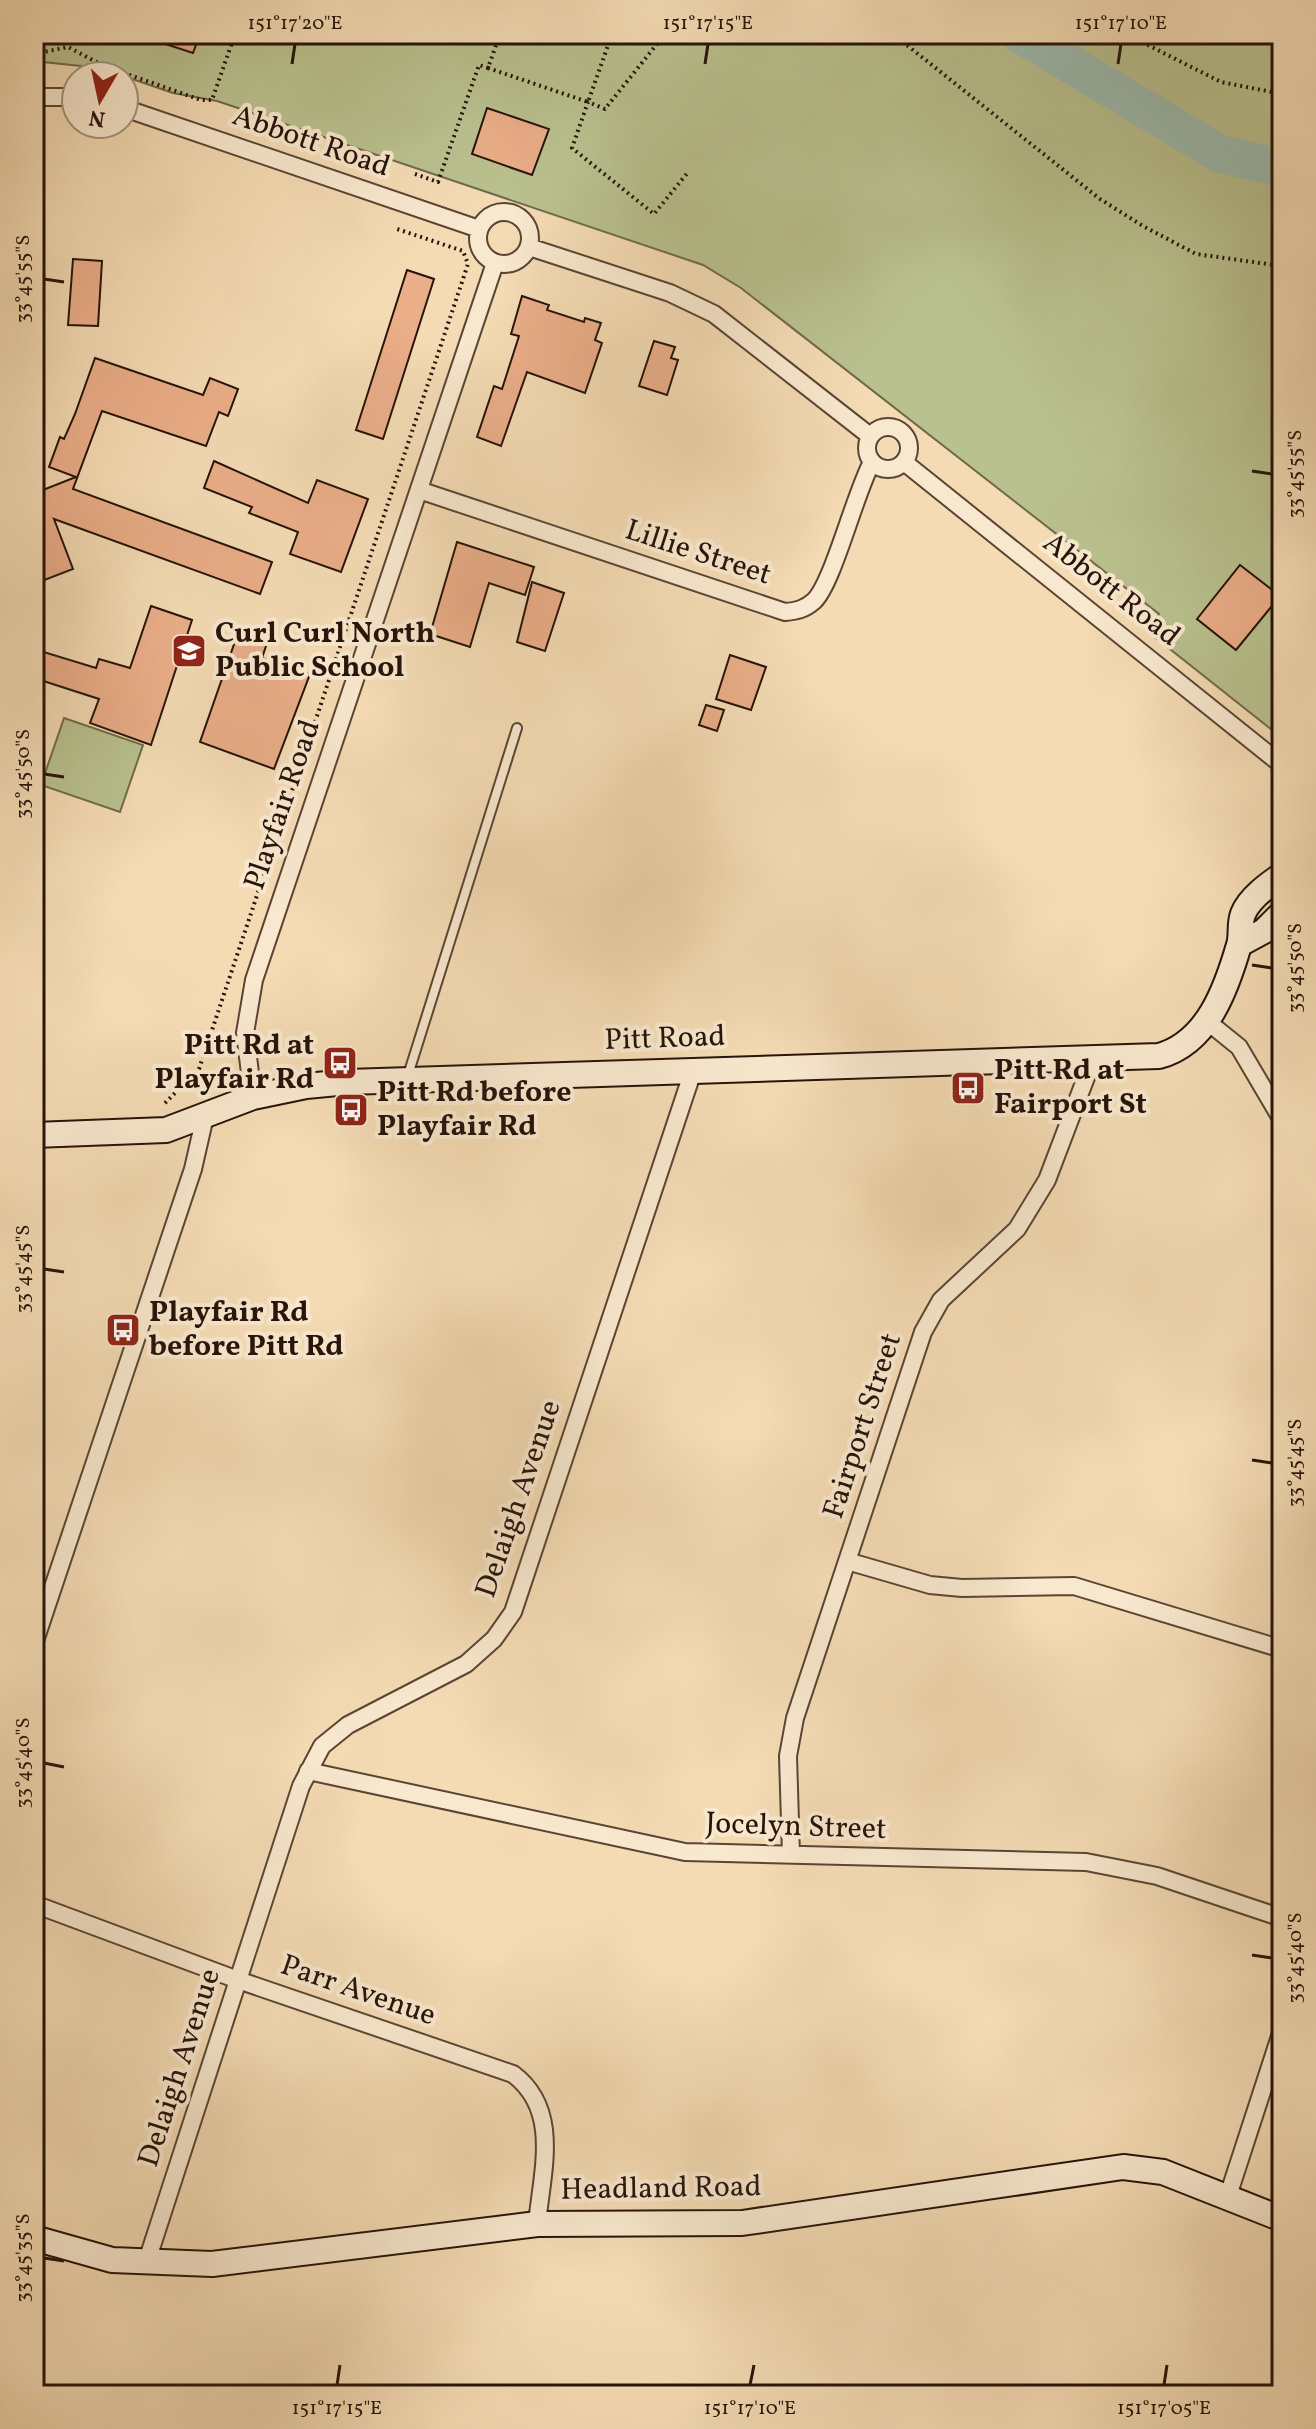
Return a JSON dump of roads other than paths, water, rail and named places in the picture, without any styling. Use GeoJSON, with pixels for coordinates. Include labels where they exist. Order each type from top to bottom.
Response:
{"type":"FeatureCollection","features":[{"type":"Feature","properties":{"kind":"main road","name":"Pitt Road"},"geometry":{"type":"LineString","coordinates":[[34,1135],[166,1130],[206,1112],[253,1097],[306,1086],[407,1080],[1093,1059],[1174,1052],[1194,1039],[1208,1022],[1240,944],[1243,914],[1259,893],[1282,875]]}},
{"type":"Feature","properties":{"kind":"main road"},"geometry":{"type":"LineString","coordinates":[[1240,944],[1264,931],[1282,913]]}},
{"type":"Feature","properties":{"kind":"main road","name":"Headland Road"},"geometry":{"type":"LineString","coordinates":[[34,2238],[100,2257],[146,2264],[212,2264],[537,2224],[742,2223],[1123,2167],[1163,2172],[1282,2219]]}},
{"type":"Feature","properties":{"kind":"street"},"geometry":{"type":"LineString","coordinates":[[34,97],[60,97]]}},
{"type":"Feature","properties":{"kind":"street","name":"Abbott Road"},"geometry":{"type":"LineString","coordinates":[[140,113],[479,229]]}},
{"type":"Feature","properties":{"kind":"street"},"geometry":{"type":"LineString","coordinates":[[496,213],[513,213],[530,231],[529,247],[519,260],[495,263],[482,253],[479,229],[496,213]]}},
{"type":"Feature","properties":{"kind":"street"},"geometry":{"type":"LineString","coordinates":[[529,247],[670,293],[714,314],[870,436]]}},
{"type":"Feature","properties":{"kind":"street","name":"Playfair Road"},"geometry":{"type":"LineString","coordinates":[[253,1097],[245,1050],[254,980],[495,263]]}},
{"type":"Feature","properties":{"kind":"street"},"geometry":{"type":"LineString","coordinates":[[888,426],[901,431],[909,449],[904,462],[891,469],[872,462],[867,449],[870,436],[888,426]]}},
{"type":"Feature","properties":{"kind":"street","name":"Lillie Street"},"geometry":{"type":"LineString","coordinates":[[419,490],[785,612],[800,611],[816,600],[825,585],[858,490],[872,462]]}},
{"type":"Feature","properties":{"kind":"street","name":"Abbott Road"},"geometry":{"type":"LineString","coordinates":[[904,462],[1282,765]]}},
{"type":"Feature","properties":{"kind":"street"},"geometry":{"type":"LineString","coordinates":[[1208,1022],[1239,1047],[1282,1120]]}},
{"type":"Feature","properties":{"kind":"street","name":"Fairport Street"},"geometry":{"type":"LineString","coordinates":[[791,1854],[788,1756],[795,1718],[923,1332],[941,1300],[1017,1229],[1047,1180],[1093,1059]]}},
{"type":"Feature","properties":{"kind":"street","name":"Delaigh Avenue"},"geometry":{"type":"LineString","coordinates":[[146,2264],[308,1771],[322,1746],[348,1725],[466,1664],[494,1639],[513,1612],[693,1071]]}},
{"type":"Feature","properties":{"kind":"street"},"geometry":{"type":"LineString","coordinates":[[34,1644],[193,1169],[206,1112]]}},
{"type":"Feature","properties":{"kind":"street"},"geometry":{"type":"LineString","coordinates":[[847,1561],[930,1585],[962,1588],[1074,1586],[1282,1649]]}},
{"type":"Feature","properties":{"kind":"street","name":"Jocelyn Street"},"geometry":{"type":"LineString","coordinates":[[308,1771],[685,1852],[1086,1862],[1157,1876],[1282,1918]]}},
{"type":"Feature","properties":{"kind":"street","name":"Parr Avenue"},"geometry":{"type":"LineString","coordinates":[[34,1904],[238,1980],[496,2067],[527,2084],[537,2097],[544,2130],[537,2224]]}},
{"type":"Feature","properties":{"kind":"street"},"geometry":{"type":"LineString","coordinates":[[1228,2196],[1282,2030]]}},
{"type":"Feature","properties":{"kind":"lane"},"geometry":{"type":"LineString","coordinates":[[407,1080],[413,1050],[490,823],[517,728]]}},
{"type":"Feature","properties":{"kind":"waterway"},"geometry":{"type":"LineString","coordinates":[[1020,34],[1220,154],[1282,168]]}},
{"type":"Feature","properties":{"kind":"place","name":"Curl Curl North Public School"},"geometry":{"type":"Point","coordinates":[189,651]}},
{"type":"Feature","properties":{"kind":"place","name":"Pitt Rd at Playfair Rd"},"geometry":{"type":"Point","coordinates":[340,1063]}},
{"type":"Feature","properties":{"kind":"place","name":"Pitt Rd at Fairport St"},"geometry":{"type":"Point","coordinates":[968,1088]}},
{"type":"Feature","properties":{"kind":"place","name":"Pitt Rd before Playfair Rd"},"geometry":{"type":"Point","coordinates":[351,1110]}},
{"type":"Feature","properties":{"kind":"place","name":"Playfair Rd before Pitt Rd"},"geometry":{"type":"Point","coordinates":[123,1330]}}]}
